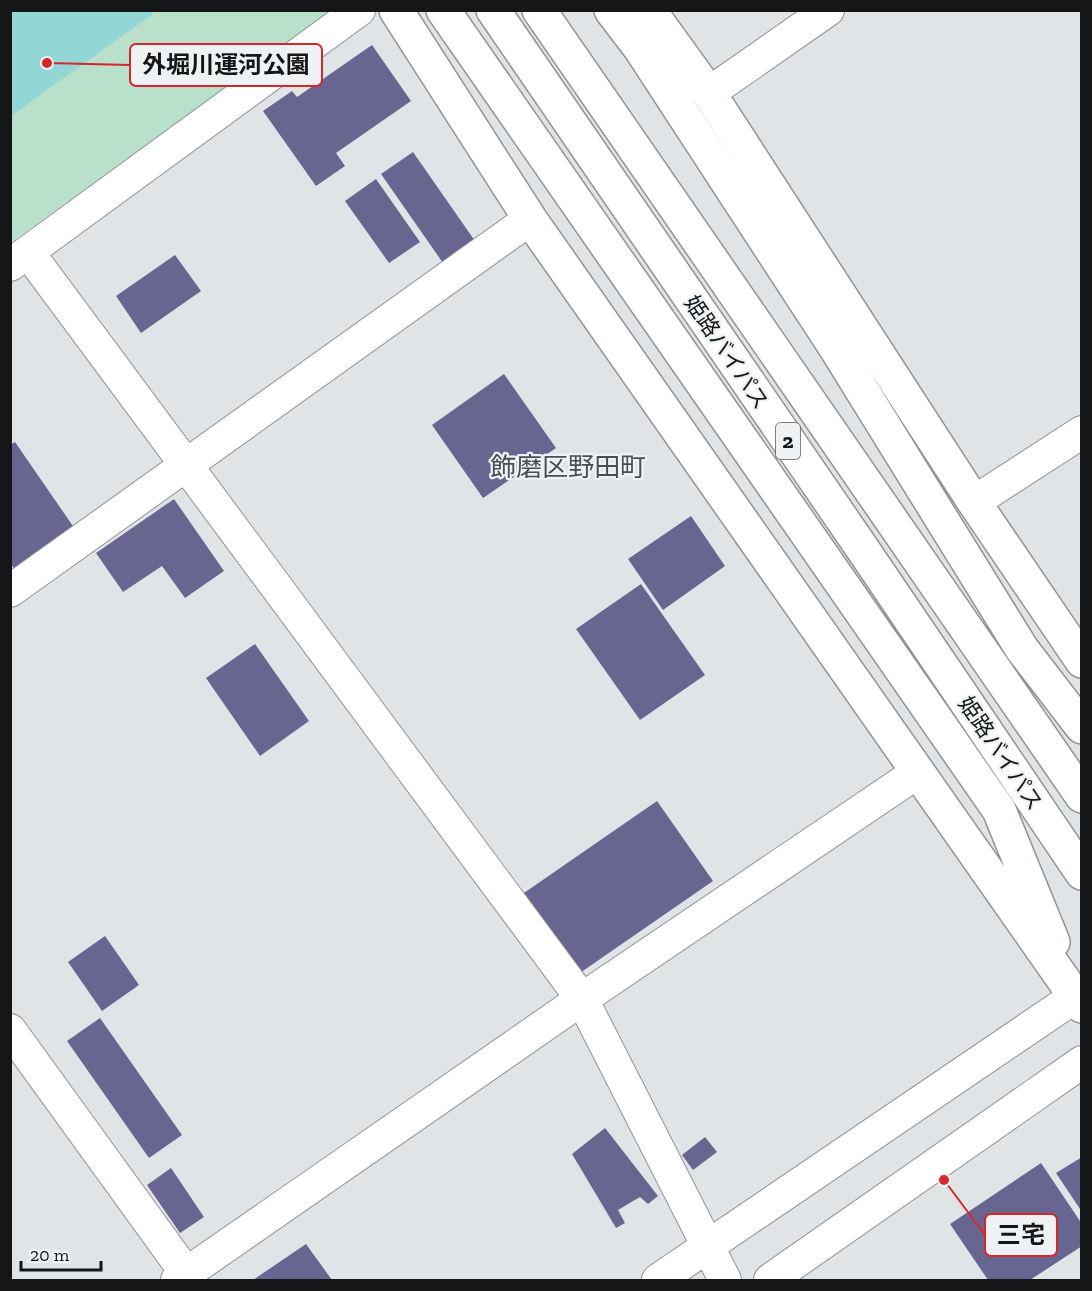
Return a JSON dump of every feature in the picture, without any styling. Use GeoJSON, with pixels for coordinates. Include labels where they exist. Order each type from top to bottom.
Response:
{"type":"FeatureCollection","features":[{"type":"Feature","properties":{"kind":"highway"},"geometry":{"type":"LineString","coordinates":[[396,10],[530,219],[1079,998]]}},
{"type":"Feature","properties":{"kind":"highway"},"geometry":{"type":"LineString","coordinates":[[443,10],[999,810],[1079,998]]}},
{"type":"Feature","properties":{"kind":"highway","name":"姫路バイパス"},"geometry":{"type":"LineString","coordinates":[[493,10],[1082,873]]}},
{"type":"Feature","properties":{"kind":"highway","name":"姫路バイパス"},"geometry":{"type":"LineString","coordinates":[[539,10],[1082,796]]}},
{"type":"Feature","properties":{"kind":"highway"},"geometry":{"type":"LineString","coordinates":[[611,10],[640,48],[837,350],[1022,648],[1082,727]]}},
{"type":"Feature","properties":{"kind":"highway"},"geometry":{"type":"LineString","coordinates":[[649,10],[709,93],[974,502],[1081,660]]}},
{"type":"Feature","properties":{"kind":"street"},"geometry":{"type":"LineString","coordinates":[[359,10],[19,258],[187,466],[582,999],[725,1281]]}},
{"type":"Feature","properties":{"kind":"street"},"geometry":{"type":"LineString","coordinates":[[709,93],[828,10]]}},
{"type":"Feature","properties":{"kind":"street"},"geometry":{"type":"LineString","coordinates":[[10,591],[530,219]]}},
{"type":"Feature","properties":{"kind":"street"},"geometry":{"type":"LineString","coordinates":[[974,502],[1082,432]]}},
{"type":"Feature","properties":{"kind":"street"},"geometry":{"type":"LineString","coordinates":[[10,1030],[185,1279],[582,999],[918,772]]}},
{"type":"Feature","properties":{"kind":"street"},"geometry":{"type":"LineString","coordinates":[[658,1281],[1079,998]]}},
{"type":"Feature","properties":{"kind":"street"},"geometry":{"type":"LineString","coordinates":[[770,1281],[1082,1062]]}},
{"type":"Feature","properties":{"kind":"green space"},"geometry":{"type":"Polygon","coordinates":[[[157,11],[334,11],[11,242],[10,116],[157,11]]]}},
{"type":"Feature","properties":{"kind":"water"},"geometry":{"type":"Polygon","coordinates":[[[11,10],[157,10],[157,11],[11,116],[11,10]]]}},
{"type":"Feature","properties":{"kind":"building"},"geometry":{"type":"Polygon","coordinates":[[[372,45],[411,101],[336,153],[345,166],[316,186],[263,111],[292,91],[297,97],[372,45]]]}},
{"type":"Feature","properties":{"kind":"building"},"geometry":{"type":"Polygon","coordinates":[[[413,152],[475,241],[443,263],[381,174],[413,152]]]}},
{"type":"Feature","properties":{"kind":"building"},"geometry":{"type":"Polygon","coordinates":[[[376,179],[420,242],[389,263],[345,201],[376,179]]]}},
{"type":"Feature","properties":{"kind":"building"},"geometry":{"type":"Polygon","coordinates":[[[175,255],[201,291],[141,333],[116,296],[175,255]]]}},
{"type":"Feature","properties":{"kind":"building"},"geometry":{"type":"Polygon","coordinates":[[[504,374],[556,448],[483,498],[432,425],[504,374]]]}},
{"type":"Feature","properties":{"kind":"building"},"geometry":{"type":"Polygon","coordinates":[[[15,442],[77,532],[18,574],[10,563],[10,445],[15,442]]]}},
{"type":"Feature","properties":{"kind":"building"},"geometry":{"type":"Polygon","coordinates":[[[174,499],[224,571],[185,598],[162,566],[123,592],[96,553],[174,499]]]}},
{"type":"Feature","properties":{"kind":"building"},"geometry":{"type":"Polygon","coordinates":[[[691,516],[725,566],[663,610],[628,559],[691,516]]]}},
{"type":"Feature","properties":{"kind":"building"},"geometry":{"type":"Polygon","coordinates":[[[641,584],[705,675],[640,720],[576,629],[641,584]]]}},
{"type":"Feature","properties":{"kind":"building"},"geometry":{"type":"Polygon","coordinates":[[[255,644],[309,721],[260,756],[206,678],[255,644]]]}},
{"type":"Feature","properties":{"kind":"building"},"geometry":{"type":"Polygon","coordinates":[[[657,801],[713,881],[577,975],[521,895],[657,801]]]}},
{"type":"Feature","properties":{"kind":"building"},"geometry":{"type":"Polygon","coordinates":[[[105,936],[139,985],[102,1011],[68,962],[105,936]]]}},
{"type":"Feature","properties":{"kind":"building"},"geometry":{"type":"Polygon","coordinates":[[[100,1018],[182,1135],[149,1158],[67,1041],[100,1018]]]}},
{"type":"Feature","properties":{"kind":"building"},"geometry":{"type":"Polygon","coordinates":[[[605,1128],[658,1196],[648,1204],[640,1197],[618,1210],[625,1223],[616,1228],[572,1154],[605,1128]]]}},
{"type":"Feature","properties":{"kind":"building"},"geometry":{"type":"Polygon","coordinates":[[[705,1137],[717,1152],[693,1170],[682,1155],[705,1137]]]}},
{"type":"Feature","properties":{"kind":"building"},"geometry":{"type":"Polygon","coordinates":[[[1082,1157],[1082,1212],[1056,1173],[1082,1157]]]}},
{"type":"Feature","properties":{"kind":"building"},"geometry":{"type":"Polygon","coordinates":[[[1041,1163],[1082,1224],[1082,1246],[1030,1280],[988,1280],[950,1224],[1041,1163]]]}},
{"type":"Feature","properties":{"kind":"building"},"geometry":{"type":"Polygon","coordinates":[[[171,1168],[204,1217],[180,1233],[147,1185],[171,1168]]]}},
{"type":"Feature","properties":{"kind":"building"},"geometry":{"type":"Polygon","coordinates":[[[306,1244],[332,1280],[253,1280],[306,1244]]]}},
{"type":"Feature","properties":{"kind":"place","name":"外堀川運河公園"},"geometry":{"type":"Point","coordinates":[47,63]}},
{"type":"Feature","properties":{"kind":"place","name":"三宅"},"geometry":{"type":"Point","coordinates":[944,1180]}},
{"type":"Feature","properties":{"kind":"district","name":"飾磨区野田町"},"geometry":{"type":"Point","coordinates":[568,467]}}]}
